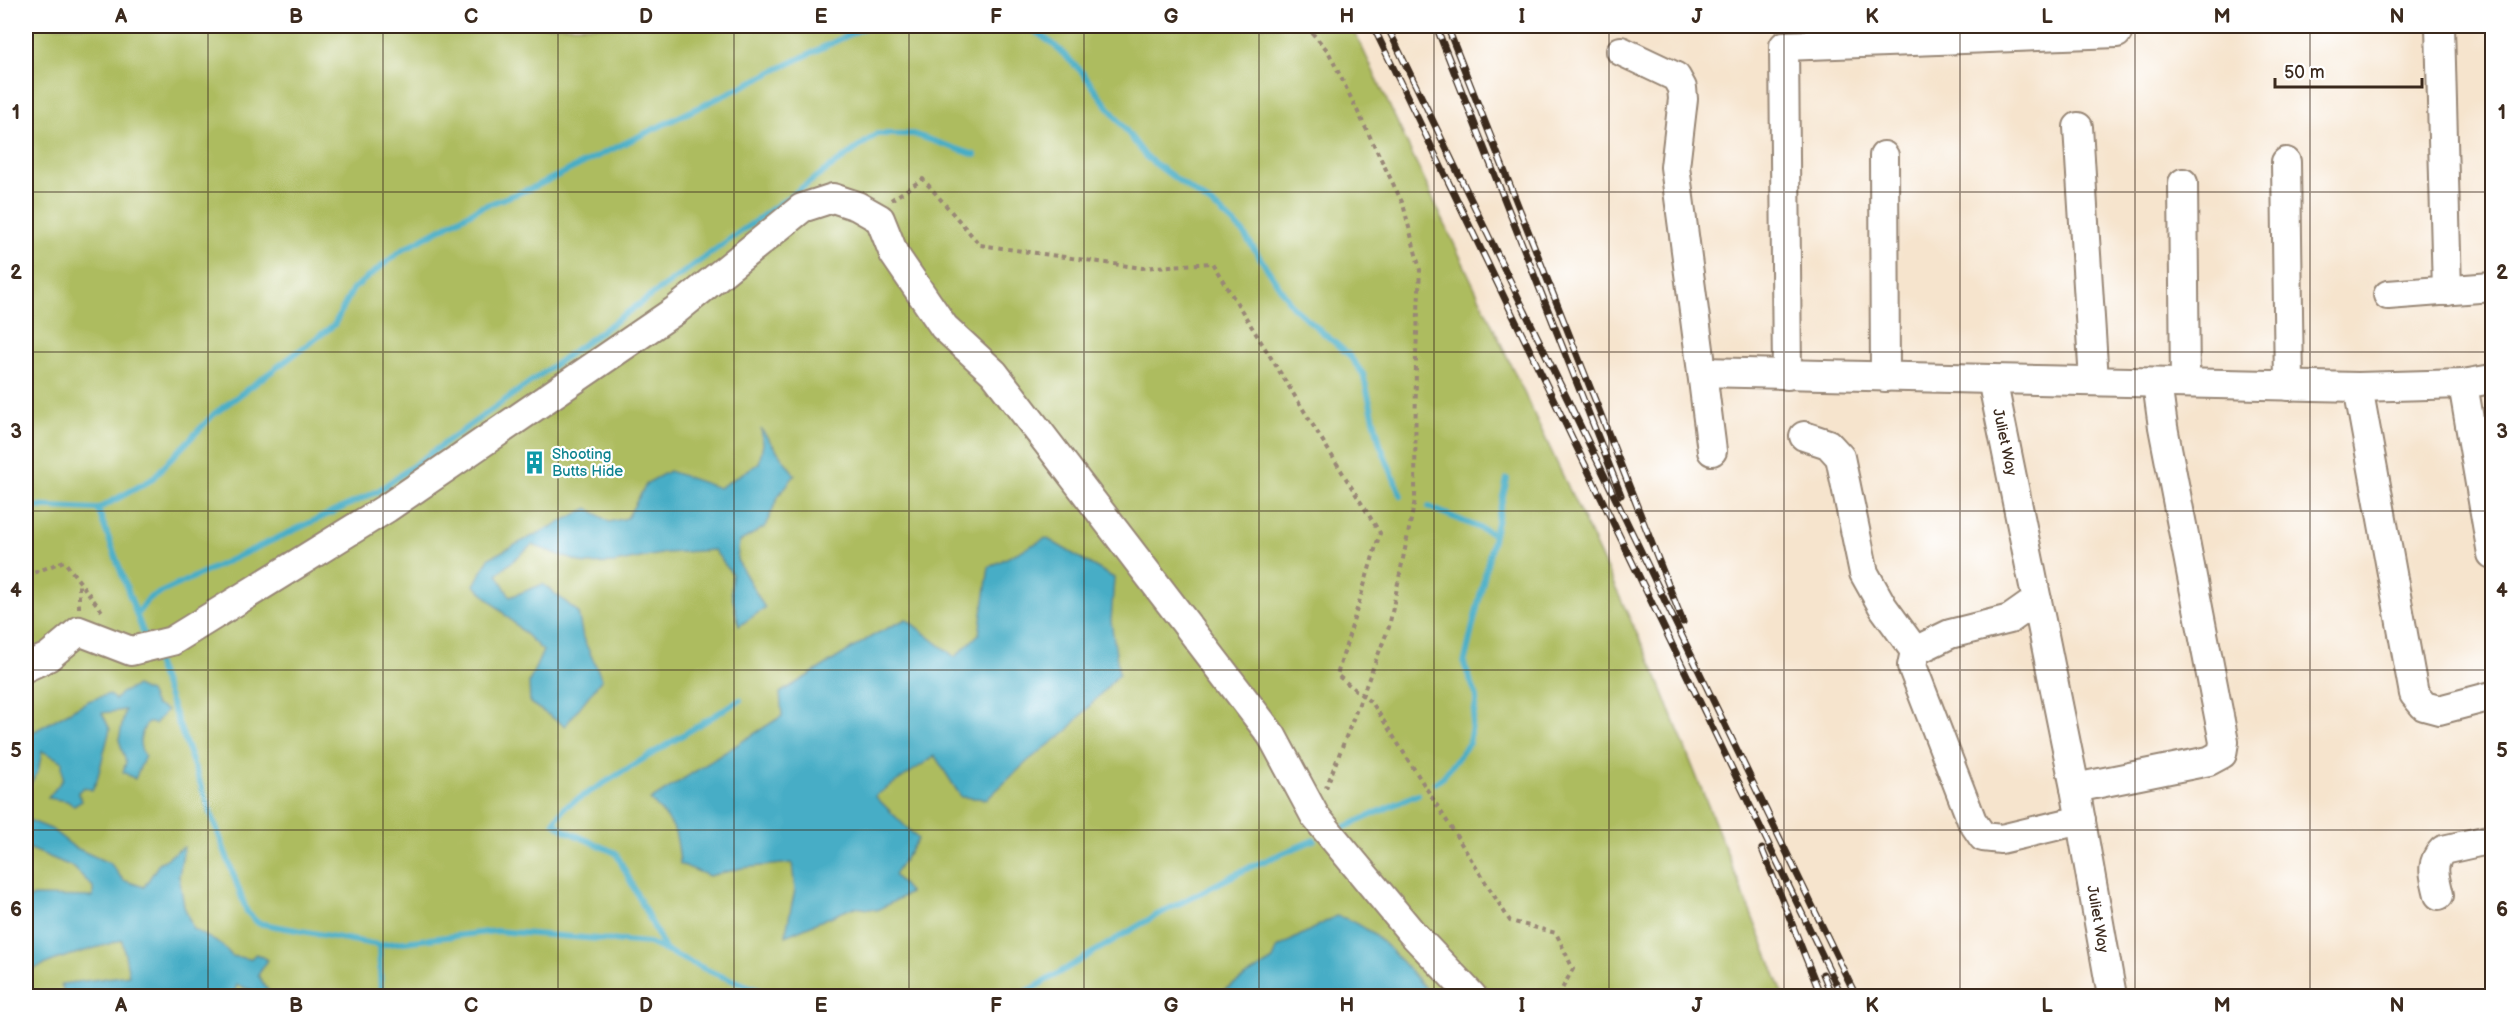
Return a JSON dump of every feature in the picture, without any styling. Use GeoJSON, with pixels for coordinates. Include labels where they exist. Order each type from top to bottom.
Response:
{"type":"FeatureCollection","features":[{"type":"Feature","properties":{"kind":"street"},"geometry":{"type":"LineString","coordinates":[[2440,26],[2447,291]]}},
{"type":"Feature","properties":{"kind":"street"},"geometry":{"type":"LineString","coordinates":[[1786,375],[1784,46],[2117,33]]}},
{"type":"Feature","properties":{"kind":"street"},"geometry":{"type":"LineString","coordinates":[[1621,51],[1676,77],[1682,88],[1683,99],[1675,167],[1712,451]]}},
{"type":"Feature","properties":{"kind":"street"},"geometry":{"type":"LineString","coordinates":[[2078,127],[2094,381]]}},
{"type":"Feature","properties":{"kind":"street"},"geometry":{"type":"LineString","coordinates":[[1874,377],[1884,156]]}},
{"type":"Feature","properties":{"kind":"street"},"geometry":{"type":"LineString","coordinates":[[2286,162],[2289,386]]}},
{"type":"Feature","properties":{"kind":"street"},"geometry":{"type":"LineString","coordinates":[[2075,788],[2209,761],[2222,754],[2224,742],[2171,383],[2183,183]]}},
{"type":"Feature","properties":{"kind":"street"},"geometry":{"type":"LineString","coordinates":[[26,668],[48,657],[79,630],[131,651],[172,641],[387,508],[676,310],[802,208],[833,198],[857,206],[880,219],[894,254],[944,327],[994,373],[1272,736],[1315,816],[1412,933],[1472,996]]}},
{"type":"Feature","properties":{"kind":"street"},"geometry":{"type":"LineString","coordinates":[[2388,295],[2493,287]]}},
{"type":"Feature","properties":{"kind":"street"},"geometry":{"type":"LineString","coordinates":[[1702,372],[2358,387],[2463,384],[2493,379]]}},
{"type":"Feature","properties":{"kind":"street","name":"Juliet Way"},"geometry":{"type":"LineString","coordinates":[[1992,379],[2075,788],[2112,996]]}},
{"type":"Feature","properties":{"kind":"street"},"geometry":{"type":"LineString","coordinates":[[2463,384],[2493,554]]}},
{"type":"Feature","properties":{"kind":"street"},"geometry":{"type":"LineString","coordinates":[[2358,387],[2414,694],[2424,706],[2439,710],[2493,696]]}},
{"type":"Feature","properties":{"kind":"street"},"geometry":{"type":"LineString","coordinates":[[1804,436],[1828,444],[1840,457],[1864,573],[1883,607],[1915,651],[1912,666],[1972,821],[1983,837],[2001,840],[2027,831],[2081,820]]}},
{"type":"Feature","properties":{"kind":"street"},"geometry":{"type":"LineString","coordinates":[[1915,651],[1950,634],[2010,619],[2037,600]]}},
{"type":"Feature","properties":{"kind":"street"},"geometry":{"type":"LineString","coordinates":[[2439,895],[2433,869],[2438,855],[2443,850],[2493,839]]}},
{"type":"Feature","properties":{"kind":"path"},"geometry":{"type":"LineString","coordinates":[[1306,26],[1328,51],[1402,204],[1420,270],[1416,354],[1415,500],[1389,627],[1315,816]]}},
{"type":"Feature","properties":{"kind":"path"},"geometry":{"type":"LineString","coordinates":[[870,213],[923,179],[980,245],[1142,268],[1212,263],[1380,533],[1337,675],[1373,704],[1510,921],[1556,933],[1573,969],[1558,996]]}},
{"type":"Feature","properties":{"kind":"path"},"geometry":{"type":"LineString","coordinates":[[26,576],[64,561],[105,616]]}},
{"type":"Feature","properties":{"kind":"green space"},"geometry":{"type":"Polygon","coordinates":[[[26,26],[1352,26],[1654,670],[1784,996],[26,996],[26,26]]]}},
{"type":"Feature","properties":{"kind":"water"},"geometry":{"type":"Polygon","coordinates":[[[761,429],[795,475],[779,495],[765,527],[739,542],[737,560],[765,608],[739,626],[731,591],[732,574],[714,550],[666,553],[614,563],[585,564],[532,545],[497,574],[510,597],[543,584],[578,612],[583,638],[602,679],[565,726],[530,703],[529,682],[543,651],[474,585],[489,558],[588,508],[609,522],[627,518],[647,483],[669,471],[719,488],[759,463],[763,444],[761,429]]]}},
{"type":"Feature","properties":{"kind":"water"},"geometry":{"type":"Polygon","coordinates":[[[1046,538],[1114,578],[1111,621],[1119,674],[1067,731],[1029,760],[987,799],[961,797],[935,756],[875,796],[918,839],[894,875],[910,893],[877,910],[854,907],[785,936],[795,890],[792,863],[742,868],[709,876],[680,864],[678,843],[673,828],[665,815],[650,800],[782,716],[780,693],[874,635],[906,619],[955,657],[979,634],[989,567],[1046,538]]]}},
{"type":"Feature","properties":{"kind":"water"},"geometry":{"type":"Polygon","coordinates":[[[136,686],[149,692],[155,705],[167,710],[155,724],[147,722],[145,726],[140,743],[145,756],[135,779],[123,772],[126,762],[119,740],[125,710],[102,713],[110,729],[97,780],[92,790],[84,787],[78,792],[82,801],[74,806],[67,801],[48,798],[63,779],[62,761],[42,751],[38,772],[26,790],[26,736],[88,701],[109,694],[115,700],[121,693],[136,686]]]}},
{"type":"Feature","properties":{"kind":"water"},"geometry":{"type":"Polygon","coordinates":[[[26,819],[51,829],[74,847],[111,864],[123,880],[144,887],[160,862],[184,847],[179,876],[184,906],[193,929],[222,945],[232,956],[250,959],[256,954],[268,960],[258,975],[269,992],[266,996],[252,996],[254,991],[237,985],[233,996],[66,996],[61,984],[129,975],[122,940],[58,959],[26,972],[26,900],[34,896],[93,897],[93,887],[73,867],[26,847],[26,819]]]}},
{"type":"Feature","properties":{"kind":"water"},"geometry":{"type":"Polygon","coordinates":[[[1336,916],[1350,920],[1377,937],[1433,996],[1214,996],[1273,960],[1277,948],[1336,916]]]}},
{"type":"Feature","properties":{"kind":"waterway"},"geometry":{"type":"LineString","coordinates":[[26,506],[98,509],[151,480],[214,414],[334,325],[353,289],[402,250],[481,207],[532,188],[867,26]]}},
{"type":"Feature","properties":{"kind":"waterway"},"geometry":{"type":"LineString","coordinates":[[1028,26],[1054,45],[1082,72],[1146,157],[1219,210],[1242,231],[1293,307],[1348,354],[1363,374],[1380,444],[1401,496]]}},
{"type":"Feature","properties":{"kind":"waterway"},"geometry":{"type":"LineString","coordinates":[[137,614],[149,598],[378,491],[877,134],[913,134],[975,155]]}},
{"type":"Feature","properties":{"kind":"waterway"},"geometry":{"type":"LineString","coordinates":[[1435,783],[1443,777],[1469,743],[1477,697],[1464,664],[1507,479]]}},
{"type":"Feature","properties":{"kind":"waterway"},"geometry":{"type":"LineString","coordinates":[[1429,507],[1494,534]]}},
{"type":"Feature","properties":{"kind":"waterway"},"geometry":{"type":"LineString","coordinates":[[98,509],[144,635]]}},
{"type":"Feature","properties":{"kind":"waterway"},"geometry":{"type":"LineString","coordinates":[[156,662],[247,912],[258,923],[379,945],[496,931],[649,943],[716,974],[764,992],[793,996]]}},
{"type":"Feature","properties":{"kind":"waterway"},"geometry":{"type":"LineString","coordinates":[[666,951],[616,853],[564,830],[554,822],[565,807],[740,700]]}},
{"type":"Feature","properties":{"kind":"waterway"},"geometry":{"type":"LineString","coordinates":[[1345,827],[1418,794]]}},
{"type":"Feature","properties":{"kind":"waterway"},"geometry":{"type":"LineString","coordinates":[[1016,996],[1153,917],[1248,868],[1314,840]]}},
{"type":"Feature","properties":{"kind":"waterway"},"geometry":{"type":"LineString","coordinates":[[379,945],[381,996]]}},
{"type":"Feature","properties":{"kind":"railway"},"geometry":{"type":"LineString","coordinates":[[1373,26],[1842,996]]}},
{"type":"Feature","properties":{"kind":"railway"},"geometry":{"type":"LineString","coordinates":[[1387,26],[1856,996]]}},
{"type":"Feature","properties":{"kind":"railway"},"geometry":{"type":"LineString","coordinates":[[1436,26],[1621,495]]}},
{"type":"Feature","properties":{"kind":"railway"},"geometry":{"type":"LineString","coordinates":[[1447,26],[1683,622]]}},
{"type":"Feature","properties":{"kind":"railway"},"geometry":{"type":"LineString","coordinates":[[1762,849],[1821,996]]}},
{"type":"Feature","properties":{"kind":"railway"},"geometry":{"type":"LineString","coordinates":[[1823,974],[1832,996]]}},
{"type":"Feature","properties":{"kind":"place","name":"Shooting Butts Hide"},"geometry":{"type":"Point","coordinates":[534,463]}}]}
